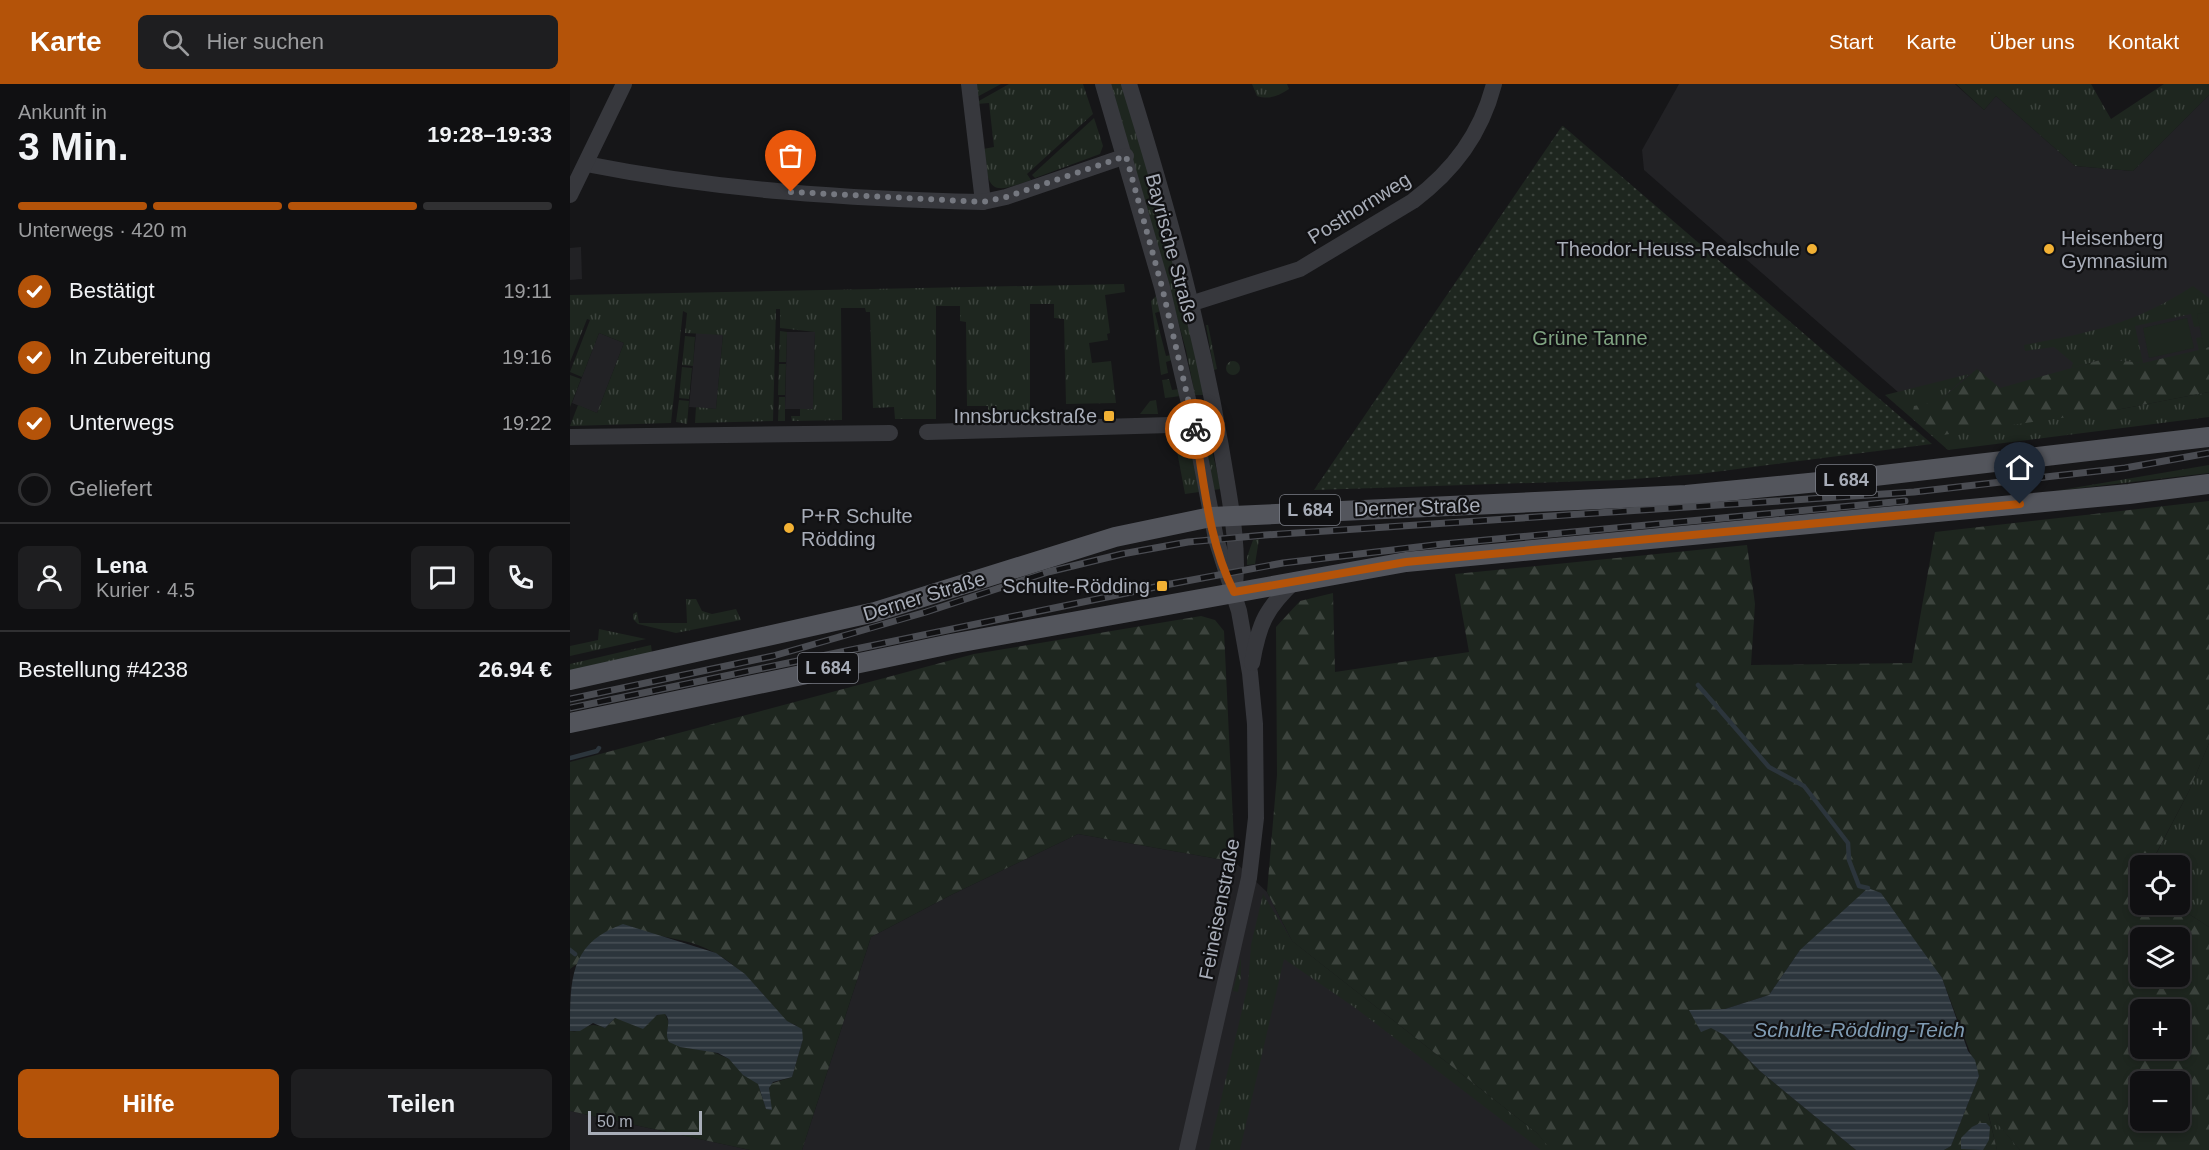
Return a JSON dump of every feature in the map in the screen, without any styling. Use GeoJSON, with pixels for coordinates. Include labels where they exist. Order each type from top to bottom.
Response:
{"type":"FeatureCollection","features":[{"type":"Feature","properties":{"kind":"main road","name":"Derner Straße"},"geometry":{"type":"LineString","coordinates":[[570,680],[875,612],[1115,537],[1211,517],[1686,495],[1849,480],[2209,437]]}},
{"type":"Feature","properties":{"kind":"main road","name":"L 684"},"geometry":{"type":"LineString","coordinates":[[570,723],[915,651],[1296,580],[1406,562],[2129,494],[2209,484]]}},
{"type":"Feature","properties":{"kind":"street"},"geometry":{"type":"LineString","coordinates":[[570,195],[624,84]]}},
{"type":"Feature","properties":{"kind":"street"},"geometry":{"type":"LineString","coordinates":[[969,84],[983,202]]}},
{"type":"Feature","properties":{"kind":"street","name":"Bayrische Straße"},"geometry":{"type":"LineString","coordinates":[[1103,84],[1126,156],[1162,287],[1194,425],[1211,517]]}},
{"type":"Feature","properties":{"kind":"street","name":"Bayrische Straße"},"geometry":{"type":"LineString","coordinates":[[1129,84],[1193,303],[1217,424],[1231,515],[1237,572],[1234,592]]}},
{"type":"Feature","properties":{"kind":"street","name":"Posthornweg"},"geometry":{"type":"LineString","coordinates":[[1193,303],[1300,269],[1430,189],[1465,152],[1484,116],[1494,84]]}},
{"type":"Feature","properties":{"kind":"street"},"geometry":{"type":"LineString","coordinates":[[586,164],[663,179],[747,189],[983,202],[1006,197],[1126,156]]}},
{"type":"Feature","properties":{"kind":"street"},"geometry":{"type":"LineString","coordinates":[[927,432],[1217,424]]}},
{"type":"Feature","properties":{"kind":"street"},"geometry":{"type":"LineString","coordinates":[[570,437],[890,433]]}},
{"type":"Feature","properties":{"kind":"street","name":"Feineisenstraße"},"geometry":{"type":"LineString","coordinates":[[1187,1150],[1243,913],[1255,843],[1257,792],[1250,673],[1234,592],[1225,573],[1211,517]]}},
{"type":"Feature","properties":{"kind":"street","name":"Feineisenstraße"},"geometry":{"type":"LineString","coordinates":[[1250,673],[1263,619],[1269,606],[1296,580]]}},
{"type":"Feature","properties":{"kind":"shaded area","name":"Heisenberg Gymnasium"},"geometry":{"type":"Polygon","coordinates":[[[1679,84],[1955,84],[1984,110],[1996,96],[2075,166],[2133,171],[2209,95],[2209,377],[1914,406],[1644,170],[1642,150],[1679,84]]]}},
{"type":"Feature","properties":{"kind":"shaded area"},"geometry":{"type":"Polygon","coordinates":[[[581,247],[582,279],[570,280],[570,248],[581,247]]]}},
{"type":"Feature","properties":{"kind":"shaded area"},"geometry":{"type":"Polygon","coordinates":[[[696,332],[723,335],[716,409],[689,407],[696,332]]]}},
{"type":"Feature","properties":{"kind":"shaded area"},"geometry":{"type":"Polygon","coordinates":[[[787,332],[815,332],[813,409],[785,409],[787,332]]]}},
{"type":"Feature","properties":{"kind":"shaded area"},"geometry":{"type":"Polygon","coordinates":[[[599,333],[624,343],[597,413],[572,403],[599,333]]]}},
{"type":"Feature","properties":{"kind":"shaded area"},"geometry":{"type":"Polygon","coordinates":[[[1078,834],[1235,862],[1267,892],[1292,941],[1552,1150],[802,1150],[871,937],[951,895],[1078,834]]]}},
{"type":"Feature","properties":{"kind":"shaded area"},"geometry":{"type":"Polygon","coordinates":[[[570,1111],[750,1150],[570,1150],[570,1111]]]}},
{"type":"Feature","properties":{"kind":"green space"},"geometry":{"type":"Polygon","coordinates":[[[976,84],[1001,84],[977,97],[976,84]]]}},
{"type":"Feature","properties":{"kind":"green space"},"geometry":{"type":"Polygon","coordinates":[[[1009,84],[1083,84],[1093,114],[1027,174],[1031,180],[1007,188],[999,188],[990,182],[983,149],[994,147],[989,103],[977,104],[977,102],[1009,84]]]}},
{"type":"Feature","properties":{"kind":"green space"},"geometry":{"type":"Polygon","coordinates":[[[1109,84],[1125,84],[1166,221],[1204,395],[1195,395],[1186,350],[1146,205],[1109,84]]]}},
{"type":"Feature","properties":{"kind":"green space"},"geometry":{"type":"Polygon","coordinates":[[[1252,84],[1287,84],[1289,89],[1266,98],[1257,96],[1252,84]]]}},
{"type":"Feature","properties":{"kind":"green space"},"geometry":{"type":"Polygon","coordinates":[[[1956,84],[2091,84],[2111,119],[2164,84],[2209,84],[2209,95],[2133,171],[2075,166],[1996,96],[1984,110],[1956,84]]]}},
{"type":"Feature","properties":{"kind":"green space"},"geometry":{"type":"Polygon","coordinates":[[[1094,118],[1103,146],[1100,154],[1035,178],[1032,175],[1094,118]]]}},
{"type":"Feature","properties":{"kind":"green space","name":"Grüne Tanne"},"geometry":{"type":"Polygon","coordinates":[[[1562,126],[1932,444],[1699,474],[1621,480],[1314,490],[1562,126]]]}},
{"type":"Feature","properties":{"kind":"green space"},"geometry":{"type":"Polygon","coordinates":[[[1124,284],[1125,292],[1105,295],[1110,333],[1107,334],[1108,340],[1089,343],[1092,363],[1111,361],[1116,403],[1066,404],[1064,319],[1054,318],[1054,304],[1030,304],[1030,418],[988,417],[988,406],[967,406],[966,322],[960,321],[960,306],[936,306],[936,419],[895,419],[894,407],[873,408],[870,312],[866,312],[865,308],[841,308],[842,420],[792,421],[791,416],[800,416],[800,409],[813,409],[815,332],[780,328],[780,309],[776,309],[773,421],[695,423],[696,407],[716,409],[723,335],[685,333],[687,313],[683,311],[671,423],[570,426],[578,405],[597,413],[624,343],[599,333],[582,377],[570,372],[590,320],[587,319],[570,362],[570,295],[1124,284]]]}},
{"type":"Feature","properties":{"kind":"green space"},"geometry":{"type":"Polygon","coordinates":[[[2193,286],[2209,298],[2209,312],[2197,315],[2200,326],[2194,327],[2191,314],[2135,326],[2143,363],[2104,359],[2071,368],[2073,363],[2054,347],[2025,351],[2024,345],[2092,331],[2131,318],[2151,310],[2193,286]]]}},
{"type":"Feature","properties":{"kind":"green space"},"geometry":{"type":"Polygon","coordinates":[[[1156,296],[1161,311],[1155,313],[1166,356],[1171,355],[1172,360],[1166,362],[1168,373],[1161,375],[1151,301],[1156,296]]]}},
{"type":"Feature","properties":{"kind":"green space"},"geometry":{"type":"Polygon","coordinates":[[[2209,312],[2209,347],[2204,348],[2197,314],[2209,312]]]}},
{"type":"Feature","properties":{"kind":"green space"},"geometry":{"type":"Polygon","coordinates":[[[2187,318],[2194,348],[2149,358],[2143,328],[2187,318]]]}},
{"type":"Feature","properties":{"kind":"green space"},"geometry":{"type":"Polygon","coordinates":[[[1206,325],[1208,325],[1217,369],[1214,370],[1206,325]]]}},
{"type":"Feature","properties":{"kind":"green space"},"geometry":{"type":"Polygon","coordinates":[[[780,331],[787,332],[786,362],[779,362],[780,331]]]}},
{"type":"Feature","properties":{"kind":"green space"},"geometry":{"type":"Polygon","coordinates":[[[685,336],[695,337],[693,366],[682,365],[685,336]]]}},
{"type":"Feature","properties":{"kind":"green space"},"geometry":{"type":"Polygon","coordinates":[[[2202,337],[2204,348],[2209,347],[2209,392],[2116,410],[1936,436],[1912,415],[1914,406],[1939,401],[1977,369],[2000,388],[2104,359],[2143,363],[2199,350],[2196,338],[2202,337]]]}},
{"type":"Feature","properties":{"kind":"green space"},"geometry":{"type":"Polygon","coordinates":[[[1233,361],[1238,363],[1240,368],[1238,373],[1233,375],[1228,373],[1226,368],[1228,363],[1233,361]]]}},
{"type":"Feature","properties":{"kind":"green space"},"geometry":{"type":"Polygon","coordinates":[[[779,364],[786,364],[785,395],[778,395],[779,364]]]}},
{"type":"Feature","properties":{"kind":"green space"},"geometry":{"type":"Polygon","coordinates":[[[682,367],[692,368],[689,399],[679,398],[682,367]]]}},
{"type":"Feature","properties":{"kind":"green space"},"geometry":{"type":"Polygon","coordinates":[[[1969,374],[1939,401],[2116,410],[2209,392],[2209,417],[1948,450],[1885,395],[1969,374]]]}},
{"type":"Feature","properties":{"kind":"green space"},"geometry":{"type":"Polygon","coordinates":[[[570,375],[581,379],[570,407],[570,375]]]}},
{"type":"Feature","properties":{"kind":"green space"},"geometry":{"type":"Polygon","coordinates":[[[1169,379],[1172,390],[1180,389],[1181,396],[1165,398],[1162,380],[1169,379]]]}},
{"type":"Feature","properties":{"kind":"green space"},"geometry":{"type":"Polygon","coordinates":[[[779,397],[785,397],[785,421],[778,421],[779,397]]]}},
{"type":"Feature","properties":{"kind":"green space"},"geometry":{"type":"Polygon","coordinates":[[[679,400],[689,401],[687,424],[676,422],[679,400]]]}},
{"type":"Feature","properties":{"kind":"green space"},"geometry":{"type":"Polygon","coordinates":[[[1156,400],[1158,414],[1140,414],[1150,401],[1156,400]]]}},
{"type":"Feature","properties":{"kind":"green space"},"geometry":{"type":"Polygon","coordinates":[[[1174,435],[1181,438],[1191,451],[1199,492],[1185,494],[1174,435]]]}},
{"type":"Feature","properties":{"kind":"green space"},"geometry":{"type":"Polygon","coordinates":[[[1206,442],[1210,442],[1221,489],[1213,490],[1206,442]]]}},
{"type":"Feature","properties":{"kind":"green space"},"geometry":{"type":"Polygon","coordinates":[[[2209,465],[2209,473],[2055,491],[2209,465]]]}},
{"type":"Feature","properties":{"kind":"green space"},"geometry":{"type":"Polygon","coordinates":[[[2209,501],[2209,743],[2189,791],[2155,855],[2130,855],[2130,915],[2190,915],[2209,927],[2209,1150],[2020,1150],[1988,1113],[1997,1150],[1944,1150],[1951,1146],[1979,1076],[1942,978],[1800,950],[1769,995],[1725,1009],[1690,1011],[1724,1035],[1761,1072],[1856,1150],[1551,1150],[1537,1133],[1292,941],[1267,892],[1277,775],[1276,627],[1300,601],[1333,593],[1335,672],[1469,652],[1455,574],[1747,545],[1755,604],[1751,665],[1912,663],[1935,532],[2209,501]]]}},
{"type":"Feature","properties":{"kind":"green space"},"geometry":{"type":"Polygon","coordinates":[[[1259,539],[1255,564],[1247,565],[1247,557],[1253,540],[1259,539]]]}},
{"type":"Feature","properties":{"kind":"green space"},"geometry":{"type":"Polygon","coordinates":[[[686,599],[696,599],[702,611],[712,614],[736,609],[741,620],[676,633],[638,624],[633,619],[633,614],[637,612],[639,623],[687,623],[686,599]]]}},
{"type":"Feature","properties":{"kind":"green space"},"geometry":{"type":"Polygon","coordinates":[[[1201,616],[1215,620],[1224,631],[1235,862],[1078,834],[951,895],[871,937],[802,1150],[750,1150],[570,1111],[570,1031],[579,1031],[593,1025],[605,1028],[615,1018],[653,1018],[661,1013],[665,1014],[669,1023],[667,1032],[680,1047],[711,1051],[729,1059],[758,1084],[766,1109],[770,1084],[792,1077],[803,1039],[796,1025],[787,1022],[756,986],[734,965],[708,949],[692,943],[630,926],[570,969],[570,762],[974,654],[1201,616]]]}},
{"type":"Feature","properties":{"kind":"green space"},"geometry":{"type":"Polygon","coordinates":[[[599,629],[646,639],[570,656],[570,646],[598,640],[599,629]]]}},
{"type":"Feature","properties":{"kind":"green space"},"geometry":{"type":"Polygon","coordinates":[[[651,645],[652,653],[570,672],[570,664],[651,645]]]}},
{"type":"Feature","properties":{"kind":"green space"},"geometry":{"type":"Polygon","coordinates":[[[2209,743],[2209,927],[2190,915],[2190,855],[2156,855],[2189,791],[2209,743]]]}},
{"type":"Feature","properties":{"kind":"green space"},"geometry":{"type":"Polygon","coordinates":[[[1263,894],[1292,941],[1537,1133],[1552,1150],[1541,1150],[1354,1007],[1284,959],[1240,1150],[1209,1150],[1248,985],[1251,945],[1263,894]]]}},
{"type":"Feature","properties":{"kind":"green space"},"geometry":{"type":"Polygon","coordinates":[[[1241,958],[1241,977],[1238,992],[1233,991],[1241,958]]]}},
{"type":"Feature","properties":{"kind":"green space"},"geometry":{"type":"Polygon","coordinates":[[[1988,1112],[2020,1150],[1997,1150],[1988,1112]]]}},
{"type":"Feature","properties":{"kind":"water","name":"Schulte-Rödding-Teich"},"geometry":{"type":"Polygon","coordinates":[[[1868,888],[1881,893],[1942,978],[1968,1051],[1975,1060],[1979,1076],[1951,1146],[1944,1150],[1856,1150],[1761,1072],[1724,1035],[1711,1028],[1701,1032],[1689,1010],[1725,1009],[1769,995],[1800,950],[1868,888]]]}},
{"type":"Feature","properties":{"kind":"water"},"geometry":{"type":"Polygon","coordinates":[[[623,924],[716,953],[745,974],[787,1021],[802,1029],[803,1039],[792,1077],[773,1082],[769,1088],[772,1110],[766,1109],[758,1084],[743,1075],[729,1059],[718,1053],[680,1047],[669,1042],[667,1038],[668,1020],[665,1014],[657,1015],[643,1029],[615,1018],[605,1028],[593,1023],[580,1031],[570,1031],[573,979],[583,952],[592,941],[623,924]]]}},
{"type":"Feature","properties":{"kind":"water"},"geometry":{"type":"Polygon","coordinates":[[[1986,1123],[1990,1127],[1989,1140],[1983,1150],[1961,1149],[1961,1138],[1972,1127],[1986,1123]]]}},
{"type":"Feature","properties":{"kind":"waterway"},"geometry":{"type":"LineString","coordinates":[[1698,685],[1769,767],[1804,786],[1848,843],[1849,860],[1859,886],[1868,888]]}},
{"type":"Feature","properties":{"kind":"waterway"},"geometry":{"type":"LineString","coordinates":[[570,758],[597,751],[599,748]]}},
{"type":"Feature","properties":{"kind":"waterway"},"geometry":{"type":"LineString","coordinates":[[570,950],[575,954]]}},
{"type":"Feature","properties":{"kind":"railway"},"geometry":{"type":"LineString","coordinates":[[570,699],[773,656],[926,612],[1048,572],[1122,554],[1188,542],[1914,492],[2125,468],[2209,453]]}},
{"type":"Feature","properties":{"kind":"railway"},"geometry":{"type":"LineString","coordinates":[[570,708],[1165,585],[1283,563],[1443,544],[1905,501]]}},
{"type":"Feature","properties":{"kind":"way so far"},"geometry":{"type":"LineString","coordinates":[[791,192],[983,202],[1006,197],[1126,156],[1162,287],[1195,429]]}},
{"type":"Feature","properties":{"kind":"place","name":"Theodor-Heuss-Realschule"},"geometry":{"type":"Point","coordinates":[1812,249]}},
{"type":"Feature","properties":{"kind":"place","name":"Heisenberg Gymnasium"},"geometry":{"type":"Point","coordinates":[2049,249]}},
{"type":"Feature","properties":{"kind":"place","name":"Innsbruckstraße"},"geometry":{"type":"Point","coordinates":[1109,416]}},
{"type":"Feature","properties":{"kind":"place","name":"P+R Schulte Rödding"},"geometry":{"type":"Point","coordinates":[789,528]}},
{"type":"Feature","properties":{"kind":"place","name":"Schulte-Rödding"},"geometry":{"type":"Point","coordinates":[1162,586]}},
{"type":"Feature","properties":{"kind":"route"},"geometry":{"type":"LineString","coordinates":[[1195,429],[1216,539],[1225,573],[1234,592],[1406,562],[2020,504]]}}]}
